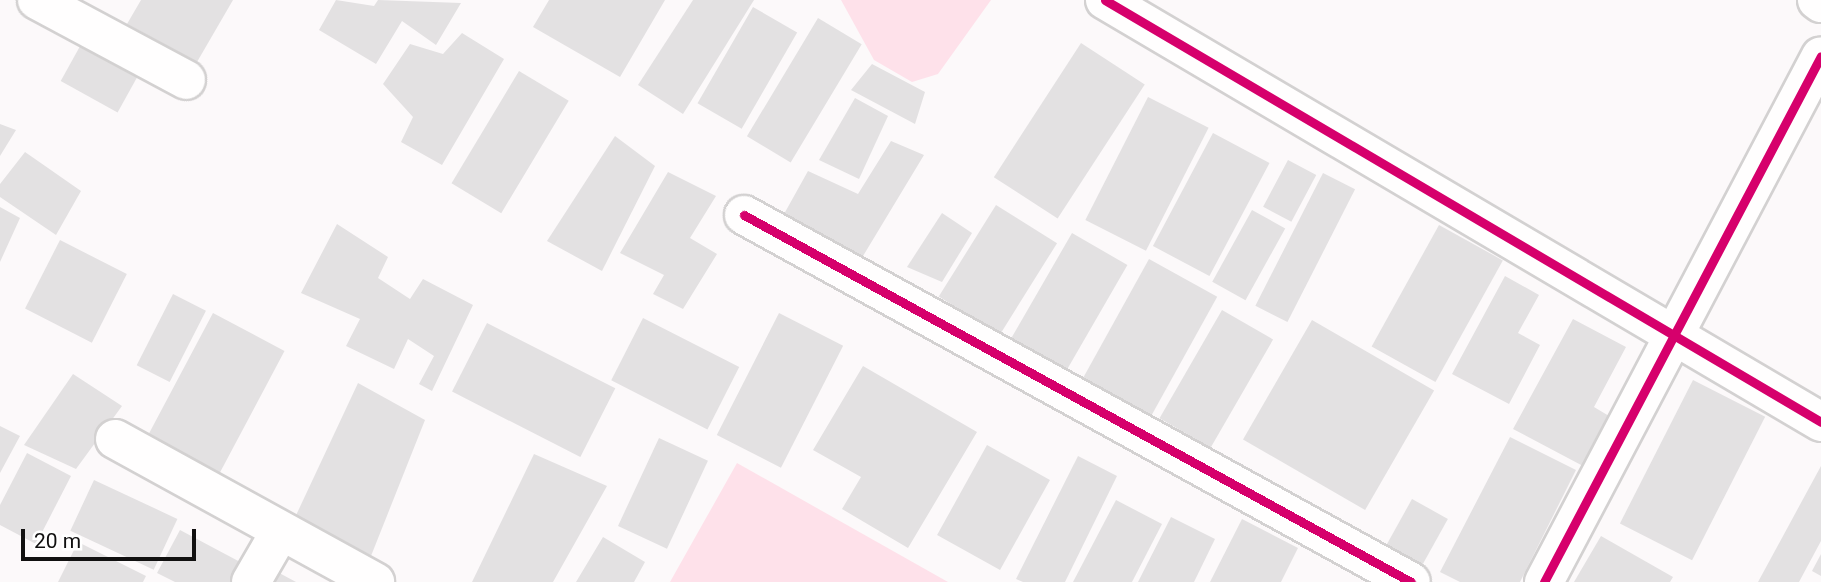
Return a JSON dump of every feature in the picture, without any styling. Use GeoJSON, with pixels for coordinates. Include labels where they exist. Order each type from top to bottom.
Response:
{"type":"FeatureCollection","features":[{"type":"Feature","properties":{"kind":"street"},"geometry":{"type":"LineString","coordinates":[[37,0],[186,80]]}},
{"type":"Feature","properties":{"kind":"street"},"geometry":{"type":"LineString","coordinates":[[1105,0],[1821,422]]}},
{"type":"Feature","properties":{"kind":"street"},"geometry":{"type":"LineString","coordinates":[[1544,582],[1821,56]]}},
{"type":"Feature","properties":{"kind":"street"},"geometry":{"type":"LineString","coordinates":[[744,215],[1411,582]]}},
{"type":"Feature","properties":{"kind":"street"},"geometry":{"type":"LineString","coordinates":[[115,439],[375,582]]}},
{"type":"Feature","properties":{"kind":"street"},"geometry":{"type":"LineString","coordinates":[[251,582],[280,532]]}},
{"type":"Feature","properties":{"kind":"shaded area"},"geometry":{"type":"Polygon","coordinates":[[[841,0],[991,0],[938,74],[912,82],[874,60],[841,0]]]}},
{"type":"Feature","properties":{"kind":"shaded area"},"geometry":{"type":"Polygon","coordinates":[[[737,463],[948,582],[670,582],[737,463]]]}},
{"type":"Feature","properties":{"kind":"building"},"geometry":{"type":"Polygon","coordinates":[[[141,0],[233,0],[197,62],[127,24],[141,0]]]}},
{"type":"Feature","properties":{"kind":"building"},"geometry":{"type":"Polygon","coordinates":[[[336,0],[374,6],[378,0],[461,3],[436,45],[402,21],[376,64],[319,30],[336,0]]]}},
{"type":"Feature","properties":{"kind":"building"},"geometry":{"type":"Polygon","coordinates":[[[549,0],[665,0],[620,77],[533,27],[549,0]]]}},
{"type":"Feature","properties":{"kind":"building"},"geometry":{"type":"Polygon","coordinates":[[[693,0],[754,0],[683,114],[638,85],[693,0]]]}},
{"type":"Feature","properties":{"kind":"building"},"geometry":{"type":"Polygon","coordinates":[[[753,7],[797,32],[742,129],[698,103],[753,7]]]}},
{"type":"Feature","properties":{"kind":"building"},"geometry":{"type":"Polygon","coordinates":[[[818,18],[862,44],[791,163],[747,136],[818,18]]]}},
{"type":"Feature","properties":{"kind":"building"},"geometry":{"type":"Polygon","coordinates":[[[462,33],[504,59],[442,165],[401,142],[413,117],[383,84],[410,44],[443,54],[462,33]]]}},
{"type":"Feature","properties":{"kind":"building"},"geometry":{"type":"Polygon","coordinates":[[[84,39],[141,71],[118,112],[61,81],[84,39]]]}},
{"type":"Feature","properties":{"kind":"building"},"geometry":{"type":"Polygon","coordinates":[[[1081,43],[1145,84],[1058,219],[994,177],[1081,43]]]}},
{"type":"Feature","properties":{"kind":"building"},"geometry":{"type":"Polygon","coordinates":[[[872,64],[925,92],[915,124],[851,90],[872,64]]]}},
{"type":"Feature","properties":{"kind":"building"},"geometry":{"type":"Polygon","coordinates":[[[519,71],[569,101],[501,213],[452,183],[519,71]]]}},
{"type":"Feature","properties":{"kind":"building"},"geometry":{"type":"Polygon","coordinates":[[[1148,97],[1209,128],[1146,251],[1085,220],[1148,97]]]}},
{"type":"Feature","properties":{"kind":"building"},"geometry":{"type":"Polygon","coordinates":[[[855,98],[888,116],[859,179],[819,160],[855,98]]]}},
{"type":"Feature","properties":{"kind":"building"},"geometry":{"type":"Polygon","coordinates":[[[0,124],[16,130],[0,156],[0,124]]]}},
{"type":"Feature","properties":{"kind":"building"},"geometry":{"type":"Polygon","coordinates":[[[1213,133],[1270,163],[1209,276],[1153,246],[1213,133]]]}},
{"type":"Feature","properties":{"kind":"building"},"geometry":{"type":"Polygon","coordinates":[[[615,136],[655,166],[602,271],[547,241],[615,136]]]}},
{"type":"Feature","properties":{"kind":"building"},"geometry":{"type":"Polygon","coordinates":[[[891,141],[924,155],[857,266],[779,223],[808,171],[858,194],[891,141]]]}},
{"type":"Feature","properties":{"kind":"building"},"geometry":{"type":"Polygon","coordinates":[[[25,152],[81,191],[56,235],[0,197],[0,184],[25,152]]]}},
{"type":"Feature","properties":{"kind":"building"},"geometry":{"type":"Polygon","coordinates":[[[1288,160],[1316,175],[1291,222],[1263,207],[1288,160]]]}},
{"type":"Feature","properties":{"kind":"building"},"geometry":{"type":"Polygon","coordinates":[[[668,172],[716,196],[690,238],[717,254],[683,309],[653,294],[664,275],[620,253],[668,172]]]}},
{"type":"Feature","properties":{"kind":"building"},"geometry":{"type":"Polygon","coordinates":[[[1323,173],[1355,189],[1287,322],[1255,306],[1323,173]]]}},
{"type":"Feature","properties":{"kind":"building"},"geometry":{"type":"Polygon","coordinates":[[[996,205],[1057,243],[1000,335],[939,297],[996,205]]]}},
{"type":"Feature","properties":{"kind":"building"},"geometry":{"type":"Polygon","coordinates":[[[0,207],[20,218],[0,262],[0,207]]]}},
{"type":"Feature","properties":{"kind":"building"},"geometry":{"type":"Polygon","coordinates":[[[1252,210],[1285,228],[1245,300],[1212,282],[1252,210]]]}},
{"type":"Feature","properties":{"kind":"building"},"geometry":{"type":"Polygon","coordinates":[[[942,213],[972,233],[942,282],[907,267],[942,213]]]}},
{"type":"Feature","properties":{"kind":"building"},"geometry":{"type":"Polygon","coordinates":[[[337,224],[388,257],[378,278],[410,299],[423,279],[473,305],[432,391],[419,384],[434,356],[408,339],[394,369],[346,346],[360,319],[301,293],[337,224]]]}},
{"type":"Feature","properties":{"kind":"building"},"geometry":{"type":"Polygon","coordinates":[[[1439,225],[1503,260],[1435,382],[1372,347],[1439,225]]]}},
{"type":"Feature","properties":{"kind":"building"},"geometry":{"type":"Polygon","coordinates":[[[1072,233],[1127,265],[1061,379],[1006,347],[1072,233]]]}},
{"type":"Feature","properties":{"kind":"building"},"geometry":{"type":"Polygon","coordinates":[[[60,240],[127,274],[92,343],[25,309],[60,240]]]}},
{"type":"Feature","properties":{"kind":"building"},"geometry":{"type":"Polygon","coordinates":[[[1149,259],[1217,297],[1146,425],[1078,387],[1149,259]]]}},
{"type":"Feature","properties":{"kind":"building"},"geometry":{"type":"Polygon","coordinates":[[[1505,276],[1539,295],[1518,333],[1540,345],[1509,404],[1452,374],[1505,276]]]}},
{"type":"Feature","properties":{"kind":"building"},"geometry":{"type":"Polygon","coordinates":[[[173,294],[206,311],[170,382],[137,365],[173,294]]]}},
{"type":"Feature","properties":{"kind":"building"},"geometry":{"type":"Polygon","coordinates":[[[1222,310],[1273,340],[1211,448],[1160,418],[1222,310]]]}},
{"type":"Feature","properties":{"kind":"building"},"geometry":{"type":"Polygon","coordinates":[[[213,313],[285,351],[214,483],[143,445],[213,313]]]}},
{"type":"Feature","properties":{"kind":"building"},"geometry":{"type":"Polygon","coordinates":[[[779,313],[843,346],[781,468],[717,435],[779,313]]]}},
{"type":"Feature","properties":{"kind":"building"},"geometry":{"type":"Polygon","coordinates":[[[643,318],[739,367],[707,429],[611,380],[643,318]]]}},
{"type":"Feature","properties":{"kind":"building"},"geometry":{"type":"Polygon","coordinates":[[[1573,319],[1626,347],[1594,407],[1609,416],[1583,466],[1513,429],[1573,319]]]}},
{"type":"Feature","properties":{"kind":"building"},"geometry":{"type":"Polygon","coordinates":[[[1312,320],[1434,390],[1365,510],[1243,440],[1312,320]]]}},
{"type":"Feature","properties":{"kind":"building"},"geometry":{"type":"Polygon","coordinates":[[[487,323],[615,388],[580,457],[452,392],[487,323]]]}},
{"type":"Feature","properties":{"kind":"building"},"geometry":{"type":"Polygon","coordinates":[[[863,366],[977,432],[908,548],[842,509],[861,477],[813,450],[863,366]]]}},
{"type":"Feature","properties":{"kind":"building"},"geometry":{"type":"Polygon","coordinates":[[[73,374],[122,406],[76,469],[24,445],[73,374]]]}},
{"type":"Feature","properties":{"kind":"building"},"geometry":{"type":"Polygon","coordinates":[[[1693,380],[1765,417],[1692,560],[1620,523],[1693,380]]]}},
{"type":"Feature","properties":{"kind":"building"},"geometry":{"type":"Polygon","coordinates":[[[358,383],[425,420],[369,561],[291,526],[358,383]]]}},
{"type":"Feature","properties":{"kind":"building"},"geometry":{"type":"Polygon","coordinates":[[[0,426],[20,436],[0,473],[0,426]]]}},
{"type":"Feature","properties":{"kind":"building"},"geometry":{"type":"Polygon","coordinates":[[[1510,437],[1576,470],[1520,582],[1460,582],[1440,572],[1510,437]]]}},
{"type":"Feature","properties":{"kind":"building"},"geometry":{"type":"Polygon","coordinates":[[[659,438],[708,461],[667,549],[618,526],[659,438]]]}},
{"type":"Feature","properties":{"kind":"building"},"geometry":{"type":"Polygon","coordinates":[[[987,445],[1050,480],[1000,570],[937,535],[987,445]]]}},
{"type":"Feature","properties":{"kind":"building"},"geometry":{"type":"Polygon","coordinates":[[[27,453],[71,476],[36,544],[0,525],[0,505],[27,453]]]}},
{"type":"Feature","properties":{"kind":"building"},"geometry":{"type":"Polygon","coordinates":[[[534,454],[607,486],[553,582],[472,582],[534,454]]]}},
{"type":"Feature","properties":{"kind":"building"},"geometry":{"type":"Polygon","coordinates":[[[1078,456],[1117,476],[1065,582],[1023,582],[1016,579],[1078,456]]]}},
{"type":"Feature","properties":{"kind":"building"},"geometry":{"type":"Polygon","coordinates":[[[1821,466],[1821,541],[1799,582],[1758,582],[1821,466]]]}},
{"type":"Feature","properties":{"kind":"building"},"geometry":{"type":"Polygon","coordinates":[[[94,480],[177,519],[154,570],[70,531],[94,480]]]}},
{"type":"Feature","properties":{"kind":"building"},"geometry":{"type":"Polygon","coordinates":[[[1412,499],[1448,519],[1420,569],[1384,549],[1412,499]]]}},
{"type":"Feature","properties":{"kind":"building"},"geometry":{"type":"Polygon","coordinates":[[[1116,500],[1162,524],[1132,582],[1073,582],[1116,500]]]}},
{"type":"Feature","properties":{"kind":"building"},"geometry":{"type":"Polygon","coordinates":[[[1171,517],[1215,539],[1194,582],[1138,582],[1171,517]]]}},
{"type":"Feature","properties":{"kind":"building"},"geometry":{"type":"Polygon","coordinates":[[[1242,519],[1298,548],[1281,582],[1210,582],[1242,519]]]}},
{"type":"Feature","properties":{"kind":"building"},"geometry":{"type":"Polygon","coordinates":[[[180,530],[242,563],[232,582],[175,582],[157,573],[180,530]]]}},
{"type":"Feature","properties":{"kind":"building"},"geometry":{"type":"Polygon","coordinates":[[[1601,536],[1673,577],[1670,582],[1574,582],[1601,536]]]}},
{"type":"Feature","properties":{"kind":"building"},"geometry":{"type":"Polygon","coordinates":[[[603,537],[645,562],[634,582],[576,582],[603,537]]]}},
{"type":"Feature","properties":{"kind":"building"},"geometry":{"type":"Polygon","coordinates":[[[78,542],[146,576],[143,582],[58,582],[78,542]]]}},
{"type":"Feature","properties":{"kind":"building"},"geometry":{"type":"Polygon","coordinates":[[[1821,554],[1821,576],[1812,571],[1821,554]]]}},
{"type":"Feature","properties":{"kind":"building"},"geometry":{"type":"Polygon","coordinates":[[[270,568],[296,582],[263,582],[270,568]]]}},
{"type":"Feature","properties":{"kind":"cycle path"},"geometry":{"type":"LineString","coordinates":[[1105,0],[1821,422]]}},
{"type":"Feature","properties":{"kind":"cycle path"},"geometry":{"type":"LineString","coordinates":[[1544,582],[1821,56]]}},
{"type":"Feature","properties":{"kind":"cycle path"},"geometry":{"type":"LineString","coordinates":[[744,215],[1411,582]]}}]}
